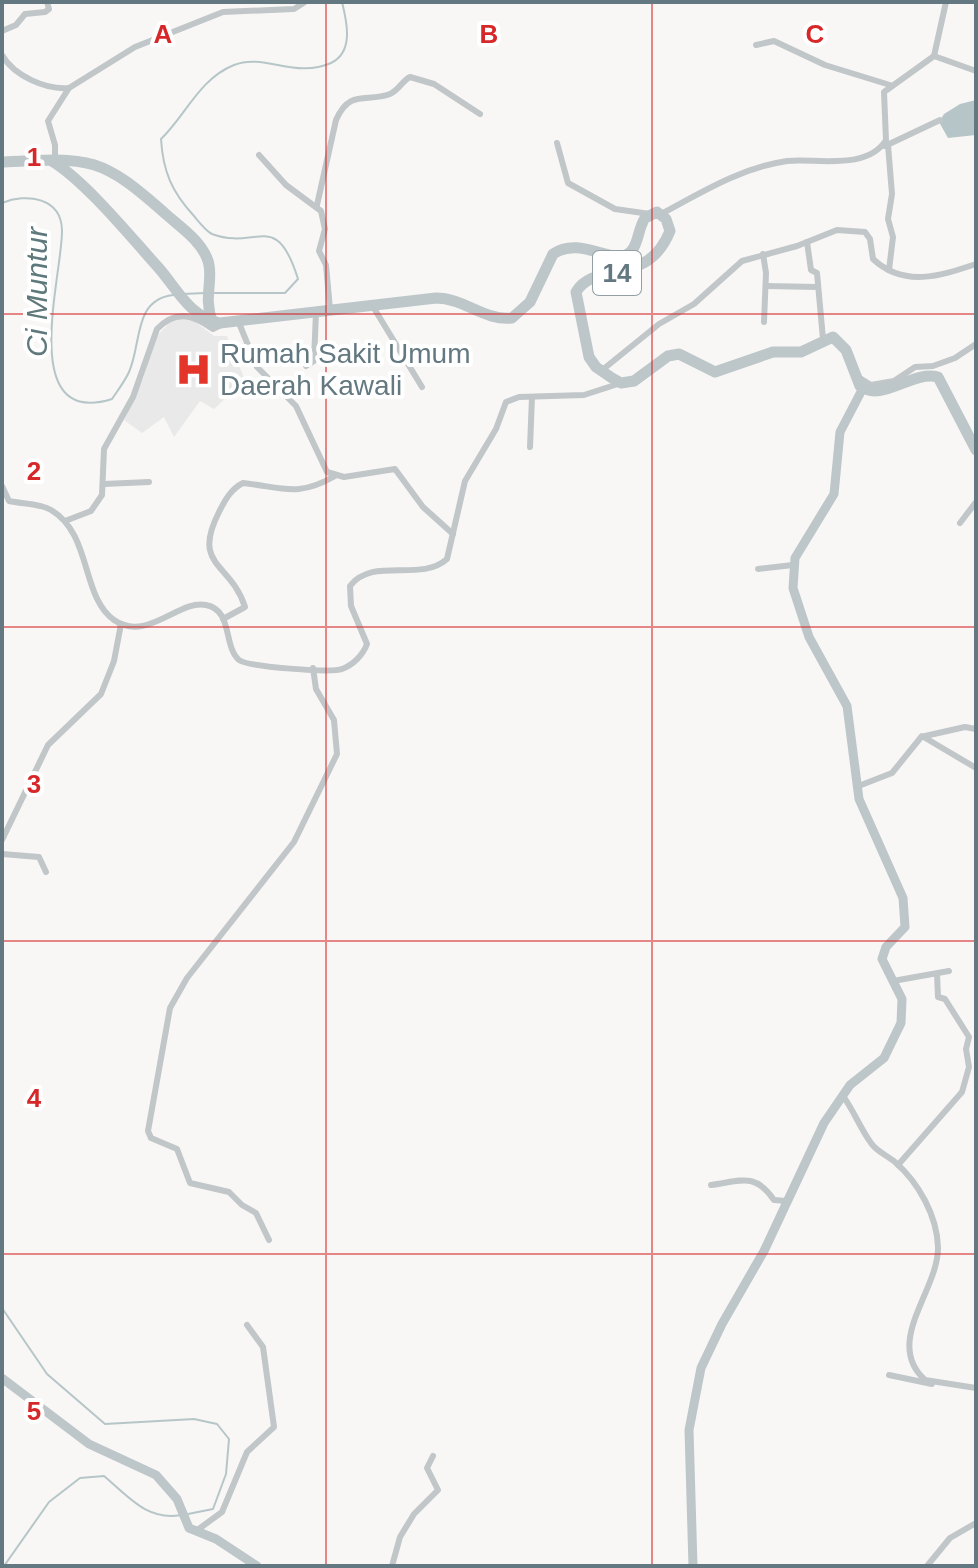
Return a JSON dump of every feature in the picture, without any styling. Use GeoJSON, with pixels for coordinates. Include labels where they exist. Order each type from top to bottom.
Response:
{"type":"FeatureCollection","features":[{"type":"Feature","properties":{"kind":"highway"},"geometry":{"type":"LineString","coordinates":[[53,161],[75,178],[159,268],[189,307],[218,322]]}},
{"type":"Feature","properties":{"kind":"highway"},"geometry":{"type":"LineString","coordinates":[[2,162],[90,162],[109,167],[129,181],[191,236],[203,252],[210,269],[206,299],[218,322]]}},
{"type":"Feature","properties":{"kind":"highway","name":"14"},"geometry":{"type":"LineString","coordinates":[[218,322],[239,323],[330,309],[446,298],[495,318],[512,318],[530,302],[553,254],[574,246],[588,247],[612,258],[625,256],[634,248],[642,221],[656,214],[670,231],[647,261],[627,272],[587,280],[576,292],[586,349],[601,371]]}},
{"type":"Feature","properties":{"kind":"highway"},"geometry":{"type":"LineString","coordinates":[[601,371],[621,383],[642,378],[672,355],[684,355],[715,372],[773,352],[801,352],[823,339],[833,337],[842,343],[863,388],[881,391],[919,376],[938,377],[976,450]]}},
{"type":"Feature","properties":{"kind":"main road"},"geometry":{"type":"LineString","coordinates":[[693,1566],[689,1430],[694,1390],[709,1350],[753,1273],[824,1123],[857,1079],[884,1058],[901,1023],[903,1007],[883,965],[882,955],[905,927],[906,906],[856,787],[847,706],[799,614],[793,565],[803,542],[834,494],[840,432],[863,388]]}},
{"type":"Feature","properties":{"kind":"main road"},"geometry":{"type":"LineString","coordinates":[[2,1378],[89,1444],[156,1475],[177,1499],[185,1524],[216,1539],[257,1566]]}},
{"type":"Feature","properties":{"kind":"street"},"geometry":{"type":"LineString","coordinates":[[2,31],[16,25],[25,14],[45,12],[49,9],[47,2]]}},
{"type":"Feature","properties":{"kind":"street"},"geometry":{"type":"LineString","coordinates":[[53,161],[55,145],[48,121],[69,88],[135,47],[223,12],[294,9],[305,2]]}},
{"type":"Feature","properties":{"kind":"street"},"geometry":{"type":"LineString","coordinates":[[889,270],[893,237],[888,219],[892,194],[885,146],[883,96],[890,85],[934,56],[946,2]]}},
{"type":"Feature","properties":{"kind":"street"},"geometry":{"type":"LineString","coordinates":[[756,45],[774,41],[825,65],[890,85]]}},
{"type":"Feature","properties":{"kind":"street"},"geometry":{"type":"LineString","coordinates":[[2,55],[7,63],[44,87],[69,88]]}},
{"type":"Feature","properties":{"kind":"street"},"geometry":{"type":"LineString","coordinates":[[934,56],[976,71]]}},
{"type":"Feature","properties":{"kind":"street"},"geometry":{"type":"LineString","coordinates":[[317,205],[336,120],[340,112],[357,98],[391,93],[410,77],[434,84],[480,114]]}},
{"type":"Feature","properties":{"kind":"street"},"geometry":{"type":"LineString","coordinates":[[557,143],[567,171],[567,183],[615,209],[656,214],[746,170],[787,161],[853,160],[940,120]]}},
{"type":"Feature","properties":{"kind":"street"},"geometry":{"type":"LineString","coordinates":[[259,155],[286,185],[317,205],[324,220],[319,251],[326,265],[330,309]]}},
{"type":"Feature","properties":{"kind":"street"},"geometry":{"type":"LineString","coordinates":[[601,371],[659,324],[694,304],[736,265],[837,230],[865,232],[870,239],[873,259],[889,270],[925,278],[976,264]]}},
{"type":"Feature","properties":{"kind":"street"},"geometry":{"type":"LineString","coordinates":[[807,242],[811,269],[817,273],[823,339]]}},
{"type":"Feature","properties":{"kind":"street"},"geometry":{"type":"LineString","coordinates":[[763,254],[766,286],[764,322]]}},
{"type":"Feature","properties":{"kind":"street"},"geometry":{"type":"LineString","coordinates":[[766,286],[818,287]]}},
{"type":"Feature","properties":{"kind":"street"},"geometry":{"type":"LineString","coordinates":[[372,305],[422,387]]}},
{"type":"Feature","properties":{"kind":"street"},"geometry":{"type":"LineString","coordinates":[[306,366],[314,363],[316,312]]}},
{"type":"Feature","properties":{"kind":"street"},"geometry":{"type":"LineString","coordinates":[[65,521],[97,506],[104,484],[104,449],[136,388],[157,329],[182,315],[189,315],[213,329],[218,322]]}},
{"type":"Feature","properties":{"kind":"street"},"geometry":{"type":"LineString","coordinates":[[239,323],[257,367],[296,406],[322,466],[335,476]]}},
{"type":"Feature","properties":{"kind":"street"},"geometry":{"type":"LineString","coordinates":[[855,375],[871,385],[891,382],[915,367],[935,366],[976,344]]}},
{"type":"Feature","properties":{"kind":"street"},"geometry":{"type":"LineString","coordinates":[[2,486],[9,501],[48,508],[65,521],[86,561],[103,608],[121,624],[150,624],[203,604],[215,608],[223,619],[240,661],[260,668],[341,670],[365,651],[367,639],[349,598],[350,586],[355,580],[377,571],[438,566],[449,556],[465,481],[496,429],[506,402],[513,398],[584,395],[621,383]]}},
{"type":"Feature","properties":{"kind":"street"},"geometry":{"type":"LineString","coordinates":[[530,447],[532,397]]}},
{"type":"Feature","properties":{"kind":"street"},"geometry":{"type":"LineString","coordinates":[[223,619],[245,607],[211,556],[207,543],[231,492],[243,483],[282,491],[302,490],[335,476],[395,469],[423,507],[453,534]]}},
{"type":"Feature","properties":{"kind":"street"},"geometry":{"type":"LineString","coordinates":[[104,484],[149,482]]}},
{"type":"Feature","properties":{"kind":"street"},"geometry":{"type":"LineString","coordinates":[[960,523],[976,502]]}},
{"type":"Feature","properties":{"kind":"street"},"geometry":{"type":"LineString","coordinates":[[758,569],[793,565]]}},
{"type":"Feature","properties":{"kind":"street"},"geometry":{"type":"LineString","coordinates":[[2,840],[48,745],[101,694],[114,661],[121,624]]}},
{"type":"Feature","properties":{"kind":"street"},"geometry":{"type":"LineString","coordinates":[[269,1240],[256,1213],[229,1192],[190,1183],[177,1149],[151,1138],[148,1131],[170,1008],[187,978],[294,842],[338,752],[334,720],[316,689],[313,668]]}},
{"type":"Feature","properties":{"kind":"street"},"geometry":{"type":"LineString","coordinates":[[856,787],[892,773],[922,736],[959,727],[976,729]]}},
{"type":"Feature","properties":{"kind":"street"},"geometry":{"type":"LineString","coordinates":[[922,736],[976,768]]}},
{"type":"Feature","properties":{"kind":"street"},"geometry":{"type":"LineString","coordinates":[[2,854],[39,857],[46,872]]}},
{"type":"Feature","properties":{"kind":"street"},"geometry":{"type":"LineString","coordinates":[[893,981],[949,971]]}},
{"type":"Feature","properties":{"kind":"street"},"geometry":{"type":"LineString","coordinates":[[898,1165],[960,1095],[969,1071],[966,1049],[969,1037],[945,999],[938,997],[937,974]]}},
{"type":"Feature","properties":{"kind":"street"},"geometry":{"type":"LineString","coordinates":[[843,1096],[873,1146],[898,1165],[929,1204],[938,1255],[913,1324],[910,1344],[920,1376],[937,1384]]}},
{"type":"Feature","properties":{"kind":"street"},"geometry":{"type":"LineString","coordinates":[[711,1185],[755,1181],[763,1185],[774,1200],[786,1201]]}},
{"type":"Feature","properties":{"kind":"street"},"geometry":{"type":"LineString","coordinates":[[196,1531],[222,1512],[247,1452],[274,1427],[263,1347],[247,1325]]}},
{"type":"Feature","properties":{"kind":"street"},"geometry":{"type":"LineString","coordinates":[[889,1375],[920,1384],[976,1388]]}},
{"type":"Feature","properties":{"kind":"street"},"geometry":{"type":"LineString","coordinates":[[392,1566],[400,1537],[414,1514],[437,1492],[427,1468],[433,1456]]}},
{"type":"Feature","properties":{"kind":"street"},"geometry":{"type":"LineString","coordinates":[[927,1566],[950,1538],[976,1523]]}},
{"type":"Feature","properties":{"kind":"shaded area"},"geometry":{"type":"Polygon","coordinates":[[[976,100],[976,135],[948,138],[939,122],[944,114],[960,104],[976,100]]]}},
{"type":"Feature","properties":{"kind":"shaded area","name":"Rumah Sakit Umum Daerah Kawali"},"geometry":{"type":"Polygon","coordinates":[[[189,317],[214,336],[227,336],[245,380],[214,409],[200,401],[174,437],[164,417],[142,433],[124,420],[143,379],[155,338],[171,321],[189,317]]]}},
{"type":"Feature","properties":{"kind":"waterway","name":"Ci Muntur"},"geometry":{"type":"LineString","coordinates":[[211,293],[285,293],[298,279],[290,257],[282,244],[273,238],[228,238],[205,229],[170,181],[161,139],[202,88],[234,65],[257,62],[305,68],[318,67],[338,58],[347,36],[342,2]]}},
{"type":"Feature","properties":{"kind":"waterway","name":"Ci Muntur"},"geometry":{"type":"LineString","coordinates":[[2,203],[21,198],[41,200],[56,210],[60,219],[62,230],[51,342],[54,370],[64,391],[82,402],[112,399],[129,372],[145,314],[151,305],[173,295]]}},
{"type":"Feature","properties":{"kind":"waterway","name":"Ci Muntur"},"geometry":{"type":"LineString","coordinates":[[183,294],[205,293]]}},
{"type":"Feature","properties":{"kind":"waterway","name":"Ci Muntur"},"geometry":{"type":"LineString","coordinates":[[2,1308],[47,1374],[105,1424],[194,1419],[217,1424],[229,1439],[226,1474],[213,1509],[188,1514]]}},
{"type":"Feature","properties":{"kind":"waterway","name":"Ci Muntur"},"geometry":{"type":"LineString","coordinates":[[4,1566],[49,1502],[80,1478],[104,1476],[148,1511],[169,1516],[181,1515]]}},
{"type":"Feature","properties":{"kind":"place","name":"Rumah Sakit Umum Daerah Kawali"},"geometry":{"type":"Point","coordinates":[194,369]}}]}
